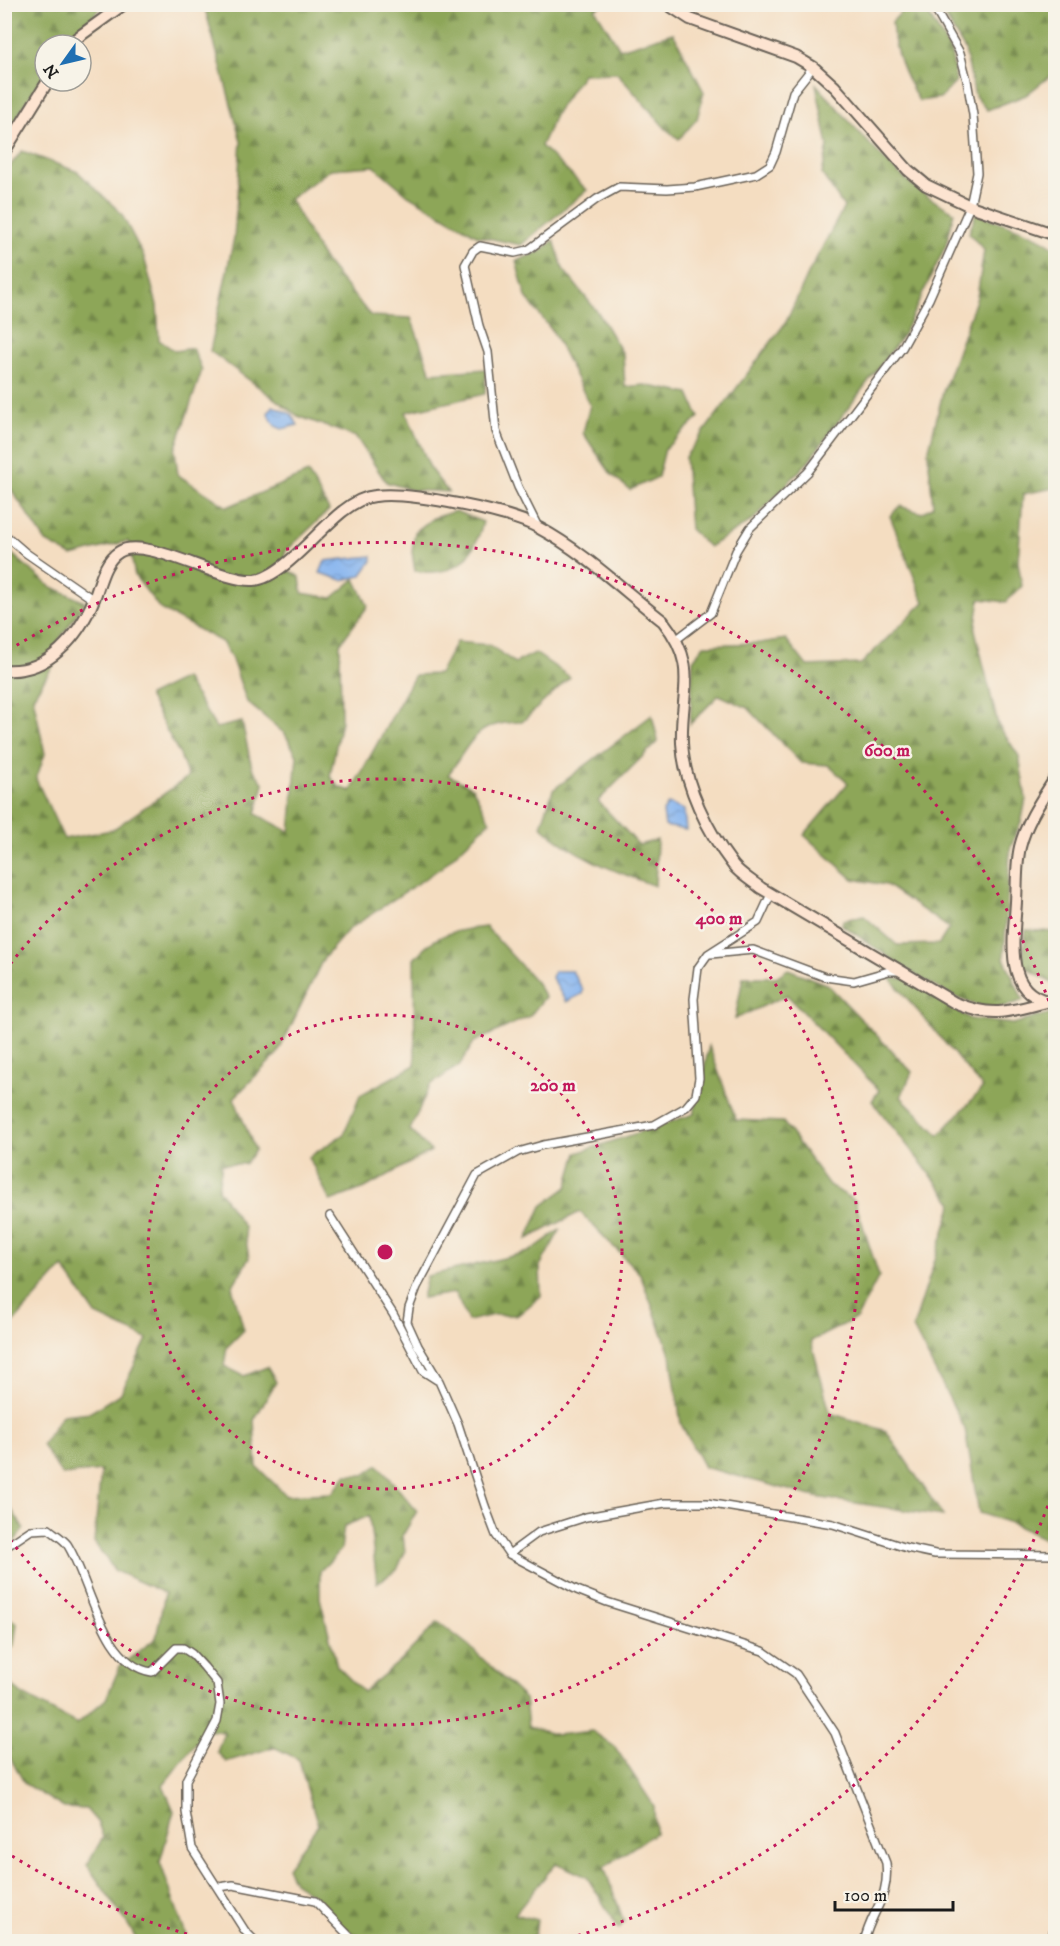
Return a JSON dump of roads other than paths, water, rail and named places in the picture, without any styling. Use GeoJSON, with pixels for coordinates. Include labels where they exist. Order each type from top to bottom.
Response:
{"type":"FeatureCollection","features":[{"type":"Feature","properties":{"kind":"street"},"geometry":{"type":"LineString","coordinates":[[84,33],[124,4]]}},
{"type":"Feature","properties":{"kind":"street"},"geometry":{"type":"LineString","coordinates":[[667,4],[690,19],[796,57],[813,67],[835,87],[926,185],[970,206],[1056,235]]}},
{"type":"Feature","properties":{"kind":"street"},"geometry":{"type":"LineString","coordinates":[[677,639],[711,613],[736,551],[750,528],[808,472],[902,348],[929,299],[970,206],[977,173],[973,116],[967,80],[960,53],[932,4]]}},
{"type":"Feature","properties":{"kind":"street"},"geometry":{"type":"LineString","coordinates":[[538,527],[518,487],[496,431],[488,352],[479,326],[465,265],[472,251],[480,246],[515,253],[528,250],[597,199],[619,187],[668,189],[756,174],[770,165],[776,152],[793,92],[813,67]]}},
{"type":"Feature","properties":{"kind":"street"},"geometry":{"type":"LineString","coordinates":[[4,152],[41,93]]}},
{"type":"Feature","properties":{"kind":"street"},"geometry":{"type":"LineString","coordinates":[[4,670],[30,668],[60,652],[94,600],[112,558],[124,549],[142,547],[246,580],[265,578],[358,501],[375,496],[397,496],[491,510],[538,527],[663,621],[677,639],[684,656],[686,680],[682,743],[694,794],[710,828],[734,866],[771,894],[955,1003],[975,1011],[996,1014],[1051,1002]]}},
{"type":"Feature","properties":{"kind":"street"},"geometry":{"type":"LineString","coordinates":[[4,534],[26,553],[94,600]]}},
{"type":"Feature","properties":{"kind":"street"},"geometry":{"type":"LineString","coordinates":[[1051,1002],[1029,992],[1019,980],[1014,965],[1013,946],[1019,849],[1026,829],[1056,777]]}},
{"type":"Feature","properties":{"kind":"street"},"geometry":{"type":"LineString","coordinates":[[771,894],[758,922],[708,954],[698,968],[694,984],[699,1078],[696,1095],[687,1107],[654,1125],[518,1152],[491,1165],[477,1175],[417,1287],[409,1308],[407,1322],[418,1346],[440,1382],[458,1424],[484,1506],[496,1535],[509,1554],[577,1590],[607,1602],[763,1651],[796,1674],[835,1733],[886,1863],[888,1878],[884,1897],[864,1941]]}},
{"type":"Feature","properties":{"kind":"street"},"geometry":{"type":"LineString","coordinates":[[708,954],[753,950],[825,977],[854,981],[889,971],[903,971]]}},
{"type":"Feature","properties":{"kind":"street"},"geometry":{"type":"LineString","coordinates":[[330,1216],[393,1314],[423,1371],[440,1382]]}},
{"type":"Feature","properties":{"kind":"street"},"geometry":{"type":"LineString","coordinates":[[509,1554],[539,1532],[586,1517],[665,1503],[706,1503],[823,1522],[907,1548],[935,1554],[1056,1555]]}},
{"type":"Feature","properties":{"kind":"street"},"geometry":{"type":"LineString","coordinates":[[4,1548],[31,1530],[49,1529],[65,1542],[73,1555],[86,1588],[120,1654],[146,1671],[152,1672],[176,1648],[183,1648],[204,1667],[217,1683],[220,1704],[217,1721],[186,1780],[186,1812],[192,1848],[245,1931],[256,1941]]}},
{"type":"Feature","properties":{"kind":"street"},"geometry":{"type":"LineString","coordinates":[[219,1887],[233,1885],[315,1901],[355,1941]]}},
{"type":"Feature","properties":{"kind":"street"},"geometry":{"type":"LineString","coordinates":[[1052,1941],[1056,1912]]}},
{"type":"Feature","properties":{"kind":"water"},"geometry":{"type":"Polygon","coordinates":[[[273,406],[291,414],[298,425],[282,429],[275,426],[268,413],[273,406]]]}},
{"type":"Feature","properties":{"kind":"water"},"geometry":{"type":"Polygon","coordinates":[[[372,556],[372,561],[361,576],[342,580],[320,573],[325,561],[372,556]]]}},
{"type":"Feature","properties":{"kind":"water"},"geometry":{"type":"Polygon","coordinates":[[[668,804],[684,810],[686,830],[665,826],[663,812],[668,804]]]}},
{"type":"Feature","properties":{"kind":"water"},"geometry":{"type":"Polygon","coordinates":[[[554,971],[572,971],[583,990],[582,994],[566,1002],[552,978],[554,971]]]}}]}
